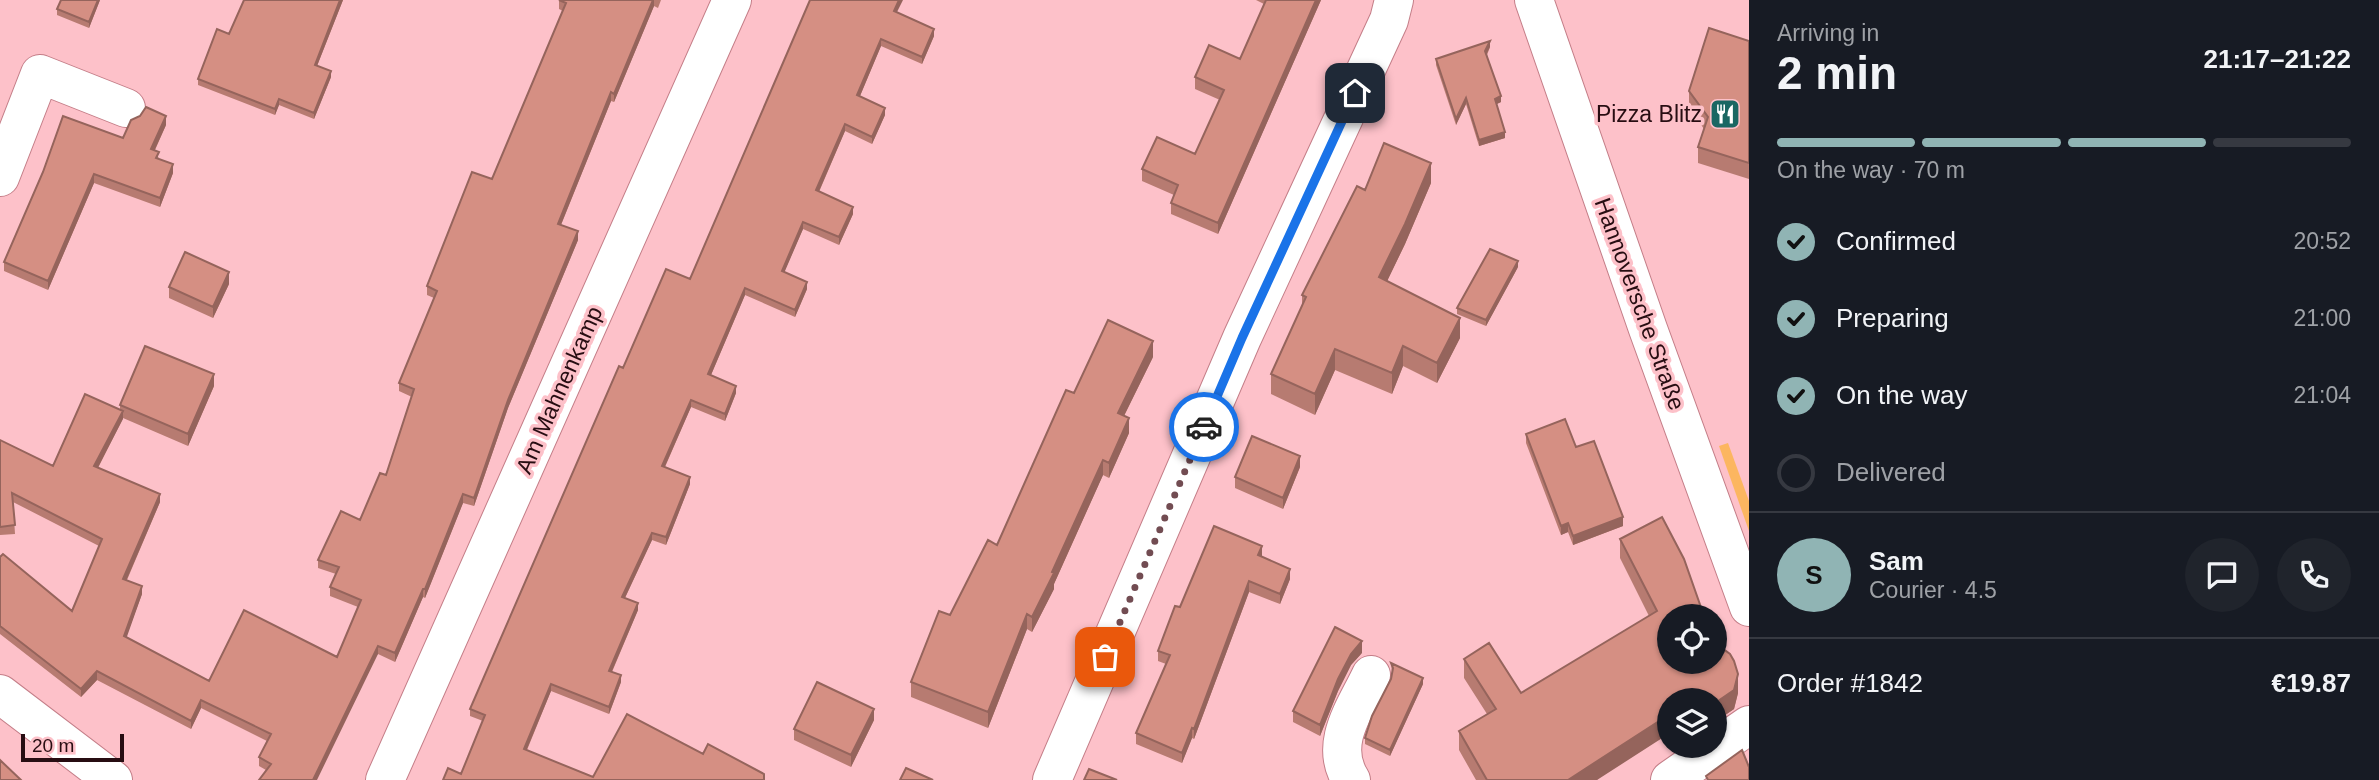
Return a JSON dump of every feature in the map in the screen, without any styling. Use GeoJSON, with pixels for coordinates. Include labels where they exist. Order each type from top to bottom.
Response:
{"type":"FeatureCollection","features":[{"type":"Feature","properties":{"kind":"street","name":"Am Mahnenkamp"},"geometry":{"type":"LineString","coordinates":[[385,780],[732,0]]}},
{"type":"Feature","properties":{"kind":"street"},"geometry":{"type":"LineString","coordinates":[[1052,780],[1242,338],[1389,20],[1394,0]]}},
{"type":"Feature","properties":{"kind":"street","name":"Hannoversche Straße"},"geometry":{"type":"LineString","coordinates":[[1539,5],[1648,329],[1749,607]]}},
{"type":"Feature","properties":{"kind":"street"},"geometry":{"type":"LineString","coordinates":[[0,177],[40,74],[126,108]]}},
{"type":"Feature","properties":{"kind":"street"},"geometry":{"type":"LineString","coordinates":[[1351,780],[1343,768],[1341,740],[1371,675]]}},
{"type":"Feature","properties":{"kind":"street"},"geometry":{"type":"LineString","coordinates":[[0,694],[113,780]]}},
{"type":"Feature","properties":{"kind":"street"},"geometry":{"type":"LineString","coordinates":[[1670,780],[1749,725]]}},
{"type":"Feature","properties":{"kind":"shaded area"},"geometry":{"type":"Polygon","coordinates":[[[1728,443],[1749,501],[1749,531],[1719,446],[1728,443]]]}},
{"type":"Feature","properties":{"kind":"building"},"geometry":{"type":"Polygon","coordinates":[[[61,0],[98,0],[89,22],[57,9],[61,0]]]}},
{"type":"Feature","properties":{"kind":"building"},"geometry":{"type":"Polygon","coordinates":[[[244,0],[340,0],[315,65],[331,71],[314,113],[279,99],[275,109],[198,79],[217,29],[229,34],[244,0]]]}},
{"type":"Feature","properties":{"kind":"building"},"geometry":{"type":"Polygon","coordinates":[[[559,0],[653,0],[614,94],[611,92],[558,224],[578,231],[508,400],[474,498],[463,494],[425,589],[395,653],[378,646],[313,780],[259,780],[271,764],[259,757],[271,734],[201,700],[191,721],[97,671],[81,689],[0,626],[0,557],[3,554],[72,611],[102,539],[12,493],[15,525],[0,527],[0,440],[53,466],[85,394],[123,411],[94,466],[160,494],[123,579],[142,586],[124,636],[209,681],[244,610],[337,657],[361,600],[330,587],[339,567],[318,560],[341,511],[360,520],[380,473],[386,475],[414,389],[399,383],[437,291],[427,286],[472,172],[492,179],[566,3],[559,0]]]}},
{"type":"Feature","properties":{"kind":"building"},"geometry":{"type":"Polygon","coordinates":[[[810,0],[899,0],[894,11],[934,29],[922,57],[881,39],[857,95],[885,108],[872,137],[845,124],[816,190],[853,207],[839,237],[803,222],[782,271],[807,282],[795,310],[745,288],[708,374],[736,386],[725,414],[691,400],[662,466],[690,477],[666,537],[652,533],[622,597],[638,603],[609,671],[621,675],[609,707],[551,684],[524,749],[593,777],[627,714],[703,754],[708,744],[764,774],[764,780],[443,780],[448,768],[461,774],[485,715],[470,709],[619,366],[623,368],[666,269],[690,279],[810,0]]]}},
{"type":"Feature","properties":{"kind":"building"},"geometry":{"type":"Polygon","coordinates":[[[1266,0],[1316,0],[1218,223],[1171,203],[1178,185],[1142,169],[1157,137],[1195,154],[1224,90],[1195,77],[1209,45],[1240,59],[1266,0]]]}},
{"type":"Feature","properties":{"kind":"building"},"geometry":{"type":"Polygon","coordinates":[[[1709,28],[1749,41],[1749,163],[1698,147],[1708,117],[1689,91],[1709,28]]]}},
{"type":"Feature","properties":{"kind":"building"},"geometry":{"type":"Polygon","coordinates":[[[1490,41],[1485,51],[1501,96],[1495,99],[1505,132],[1479,140],[1466,98],[1456,119],[1436,59],[1490,41]]]}},
{"type":"Feature","properties":{"kind":"building"},"geometry":{"type":"Polygon","coordinates":[[[146,107],[166,116],[151,149],[159,152],[156,158],[173,164],[160,198],[94,174],[48,281],[4,262],[43,172],[63,116],[123,138],[131,120],[140,116],[146,107]]]}},
{"type":"Feature","properties":{"kind":"building"},"geometry":{"type":"Polygon","coordinates":[[[1384,143],[1431,163],[1379,277],[1460,318],[1437,363],[1403,346],[1392,373],[1335,349],[1315,394],[1271,374],[1306,297],[1302,295],[1357,186],[1365,190],[1384,143]]]}},
{"type":"Feature","properties":{"kind":"building"},"geometry":{"type":"Polygon","coordinates":[[[1490,249],[1518,261],[1486,320],[1457,308],[1490,249]]]}},
{"type":"Feature","properties":{"kind":"building"},"geometry":{"type":"Polygon","coordinates":[[[185,252],[229,272],[213,307],[169,287],[185,252]]]}},
{"type":"Feature","properties":{"kind":"building"},"geometry":{"type":"Polygon","coordinates":[[[1108,320],[1153,341],[1118,413],[1129,418],[1109,463],[1103,460],[1052,572],[1054,573],[1032,617],[1027,614],[988,712],[911,682],[939,611],[950,615],[988,540],[997,545],[1066,390],[1074,393],[1108,320]]]}},
{"type":"Feature","properties":{"kind":"building"},"geometry":{"type":"Polygon","coordinates":[[[145,346],[214,374],[188,434],[120,405],[145,346]]]}},
{"type":"Feature","properties":{"kind":"building"},"geometry":{"type":"Polygon","coordinates":[[[1565,419],[1576,447],[1594,441],[1623,517],[1573,536],[1568,523],[1561,526],[1526,434],[1565,419]]]}},
{"type":"Feature","properties":{"kind":"building"},"geometry":{"type":"Polygon","coordinates":[[[1252,436],[1300,456],[1283,498],[1235,477],[1252,436]]]}},
{"type":"Feature","properties":{"kind":"building"},"geometry":{"type":"Polygon","coordinates":[[[1662,517],[1684,559],[1700,604],[1657,604],[1657,611],[1620,539],[1662,517]]]}},
{"type":"Feature","properties":{"kind":"building"},"geometry":{"type":"Polygon","coordinates":[[[1214,526],[1262,546],[1258,555],[1290,569],[1280,594],[1249,581],[1194,729],[1192,728],[1182,753],[1136,733],[1170,655],[1158,651],[1175,606],[1180,607],[1214,526]]]}},
{"type":"Feature","properties":{"kind":"building"},"geometry":{"type":"Polygon","coordinates":[[[1657,611],[1657,674],[1727,674],[1727,652],[1734,661],[1738,674],[1734,690],[1727,695],[1727,688],[1657,688],[1657,722],[1568,780],[1487,780],[1459,731],[1496,709],[1464,659],[1489,643],[1521,693],[1657,611]]]}},
{"type":"Feature","properties":{"kind":"building"},"geometry":{"type":"Polygon","coordinates":[[[1335,627],[1362,641],[1351,654],[1338,679],[1320,725],[1293,711],[1335,627]]]}},
{"type":"Feature","properties":{"kind":"building"},"geometry":{"type":"Polygon","coordinates":[[[1391,663],[1423,678],[1390,750],[1365,738],[1372,716],[1391,679],[1391,663]]]}},
{"type":"Feature","properties":{"kind":"building"},"geometry":{"type":"Polygon","coordinates":[[[817,682],[874,709],[851,755],[794,729],[817,682]]]}},
{"type":"Feature","properties":{"kind":"building"},"geometry":{"type":"Polygon","coordinates":[[[1742,750],[1749,767],[1749,780],[1708,780],[1706,776],[1742,750]]]}},
{"type":"Feature","properties":{"kind":"building"},"geometry":{"type":"Polygon","coordinates":[[[0,760],[21,780],[0,780],[0,760]]]}},
{"type":"Feature","properties":{"kind":"building"},"geometry":{"type":"Polygon","coordinates":[[[906,768],[933,780],[900,780],[906,768]]]}},
{"type":"Feature","properties":{"kind":"building"},"geometry":{"type":"Polygon","coordinates":[[[1089,769],[1117,780],[1084,780],[1089,769]]]}},
{"type":"Feature","properties":{"kind":"way so far"},"geometry":{"type":"LineString","coordinates":[[1105,657],[1204,427]]}},
{"type":"Feature","properties":{"kind":"place","name":"Pizza Blitz"},"geometry":{"type":"Point","coordinates":[1725,114]}},
{"type":"Feature","properties":{"kind":"route"},"geometry":{"type":"LineString","coordinates":[[1204,427],[1355,93]]}}]}
